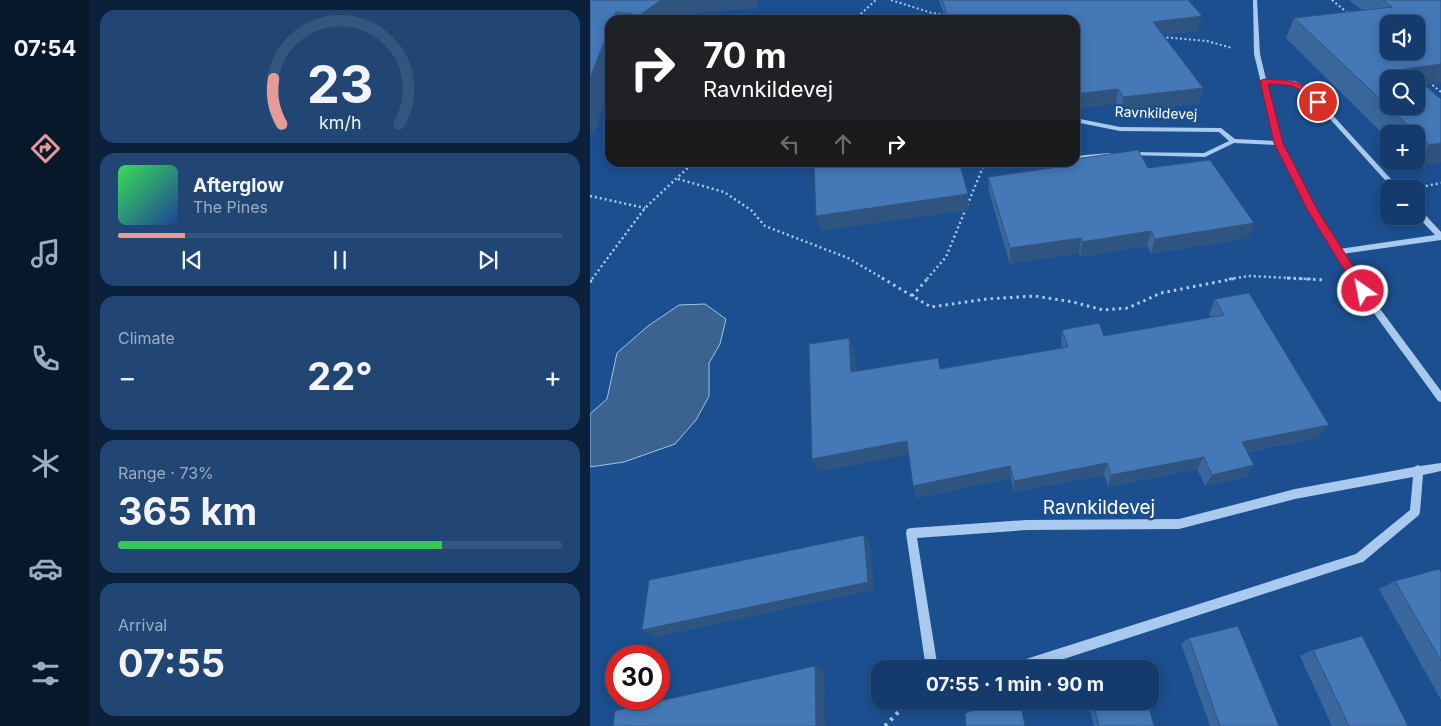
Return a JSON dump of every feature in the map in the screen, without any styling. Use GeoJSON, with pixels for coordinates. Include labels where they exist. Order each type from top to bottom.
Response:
{"type":"FeatureCollection","features":[{"type":"Feature","properties":{"kind":"street"},"geometry":{"type":"LineString","coordinates":[[1255,0],[1257,54],[1278,143],[1313,211],[1337,252],[1441,398]]}},
{"type":"Feature","properties":{"kind":"street"},"geometry":{"type":"LineString","coordinates":[[1264,81],[1295,83],[1305,88],[1389,180]]}},
{"type":"Feature","properties":{"kind":"street","name":"Ravnkildevej"},"geometry":{"type":"LineString","coordinates":[[1080,121],[1120,129],[1220,130],[1233,141]]}},
{"type":"Feature","properties":{"kind":"street","name":"Ravnkildevej"},"geometry":{"type":"LineString","coordinates":[[1080,158],[1127,153],[1206,155],[1233,141],[1278,143]]}},
{"type":"Feature","properties":{"kind":"street"},"geometry":{"type":"LineString","coordinates":[[1425,220],[1441,237]]}},
{"type":"Feature","properties":{"kind":"street"},"geometry":{"type":"LineString","coordinates":[[1337,252],[1441,237]]}},
{"type":"Feature","properties":{"kind":"street","name":"Ravnkildevej"},"geometry":{"type":"LineString","coordinates":[[931,660],[911,533],[1027,526],[1179,524],[1295,494],[1441,467]]}},
{"type":"Feature","properties":{"kind":"street"},"geometry":{"type":"LineString","coordinates":[[1042,660],[1359,558],[1415,512],[1418,470]]}},
{"type":"Feature","properties":{"kind":"path"},"geometry":{"type":"LineString","coordinates":[[860,15],[876,0]]}},
{"type":"Feature","properties":{"kind":"path"},"geometry":{"type":"LineString","coordinates":[[891,0],[913,5],[927,13],[951,15]]}},
{"type":"Feature","properties":{"kind":"path"},"geometry":{"type":"LineString","coordinates":[[1332,0],[1354,18]]}},
{"type":"Feature","properties":{"kind":"path"},"geometry":{"type":"LineString","coordinates":[[1160,36],[1207,41],[1257,54]]}},
{"type":"Feature","properties":{"kind":"path"},"geometry":{"type":"LineString","coordinates":[[1426,79],[1441,92]]}},
{"type":"Feature","properties":{"kind":"path"},"geometry":{"type":"LineString","coordinates":[[590,282],[645,208],[689,167]]}},
{"type":"Feature","properties":{"kind":"path"},"geometry":{"type":"LineString","coordinates":[[912,296],[946,257],[983,167]]}},
{"type":"Feature","properties":{"kind":"path"},"geometry":{"type":"LineString","coordinates":[[678,179],[724,192],[751,210],[765,226],[848,258],[931,306],[987,299],[1035,296],[1073,302],[1103,310],[1128,308],[1161,293],[1203,283],[1250,276],[1357,281]]}},
{"type":"Feature","properties":{"kind":"path"},"geometry":{"type":"LineString","coordinates":[[1425,186],[1441,184]]}},
{"type":"Feature","properties":{"kind":"path"},"geometry":{"type":"LineString","coordinates":[[590,196],[645,208]]}},
{"type":"Feature","properties":{"kind":"path"},"geometry":{"type":"LineString","coordinates":[[885,726],[900,710]]}},
{"type":"Feature","properties":{"kind":"water"},"geometry":{"type":"Polygon","coordinates":[[[705,304],[726,319],[720,344],[709,363],[709,396],[696,420],[675,444],[624,462],[590,467],[590,414],[607,399],[617,353],[648,326],[679,305],[705,304]]]}},
{"type":"Feature","properties":{"kind":"building"},"geometry":{"type":"Polygon","coordinates":[[[590,0],[661,0],[640,15],[616,12],[615,15],[605,15],[605,40],[590,78],[590,0]]]}},
{"type":"Feature","properties":{"kind":"building"},"geometry":{"type":"Polygon","coordinates":[[[942,0],[1188,0],[1202,16],[1153,22],[1203,88],[1123,97],[1118,89],[1080,93],[1080,15],[947,15],[942,0]]]}},
{"type":"Feature","properties":{"kind":"building"},"geometry":{"type":"Polygon","coordinates":[[[1383,0],[1441,0],[1441,64],[1405,69],[1406,70],[1380,70],[1380,99],[1294,18],[1392,7],[1383,0]]]}},
{"type":"Feature","properties":{"kind":"building"},"geometry":{"type":"Polygon","coordinates":[[[1425,86],[1441,99],[1441,143],[1429,145],[1425,141],[1425,125],[1408,125],[1397,115],[1425,115],[1425,86]]]}},
{"type":"Feature","properties":{"kind":"building"},"geometry":{"type":"Polygon","coordinates":[[[1138,150],[1148,168],[1210,160],[1254,223],[1155,239],[1151,231],[1082,242],[1081,238],[1010,248],[988,177],[1052,167],[1080,167],[1080,158],[1138,150]]]}},
{"type":"Feature","properties":{"kind":"building"},"geometry":{"type":"Polygon","coordinates":[[[814,167],[960,167],[968,194],[816,216],[814,167]]]}},
{"type":"Feature","properties":{"kind":"building"},"geometry":{"type":"Polygon","coordinates":[[[1249,293],[1329,425],[1242,442],[1254,465],[1212,475],[1204,457],[1111,475],[1107,463],[1014,481],[1010,466],[913,486],[907,441],[812,459],[809,344],[849,338],[851,372],[938,358],[940,369],[1068,347],[1062,330],[1099,323],[1104,336],[1224,315],[1215,299],[1249,293]]]}},
{"type":"Feature","properties":{"kind":"building"},"geometry":{"type":"Polygon","coordinates":[[[864,535],[868,582],[642,630],[649,580],[864,535]]]}},
{"type":"Feature","properties":{"kind":"building"},"geometry":{"type":"Polygon","coordinates":[[[1439,569],[1441,572],[1441,661],[1395,581],[1439,569]]]}},
{"type":"Feature","properties":{"kind":"building"},"geometry":{"type":"Polygon","coordinates":[[[1238,626],[1279,726],[1220,726],[1189,638],[1238,626]]]}},
{"type":"Feature","properties":{"kind":"building"},"geometry":{"type":"Polygon","coordinates":[[[1362,636],[1408,726],[1349,726],[1313,650],[1362,636]]]}},
{"type":"Feature","properties":{"kind":"building"},"geometry":{"type":"Polygon","coordinates":[[[815,666],[816,726],[613,726],[615,711],[670,710],[670,699],[815,666]]]}},
{"type":"Feature","properties":{"kind":"building"},"geometry":{"type":"Polygon","coordinates":[[[976,710],[1022,710],[1025,726],[966,726],[965,713],[976,710]]]}},
{"type":"Feature","properties":{"kind":"building"},"geometry":{"type":"Polygon","coordinates":[[[1095,710],[1150,710],[1154,726],[1099,726],[1095,710]]]}},
{"type":"Feature","properties":{"kind":"route"},"geometry":{"type":"LineString","coordinates":[[1318,102],[1305,88],[1295,83],[1264,81],[1278,143],[1313,211],[1363,291]]}}]}
